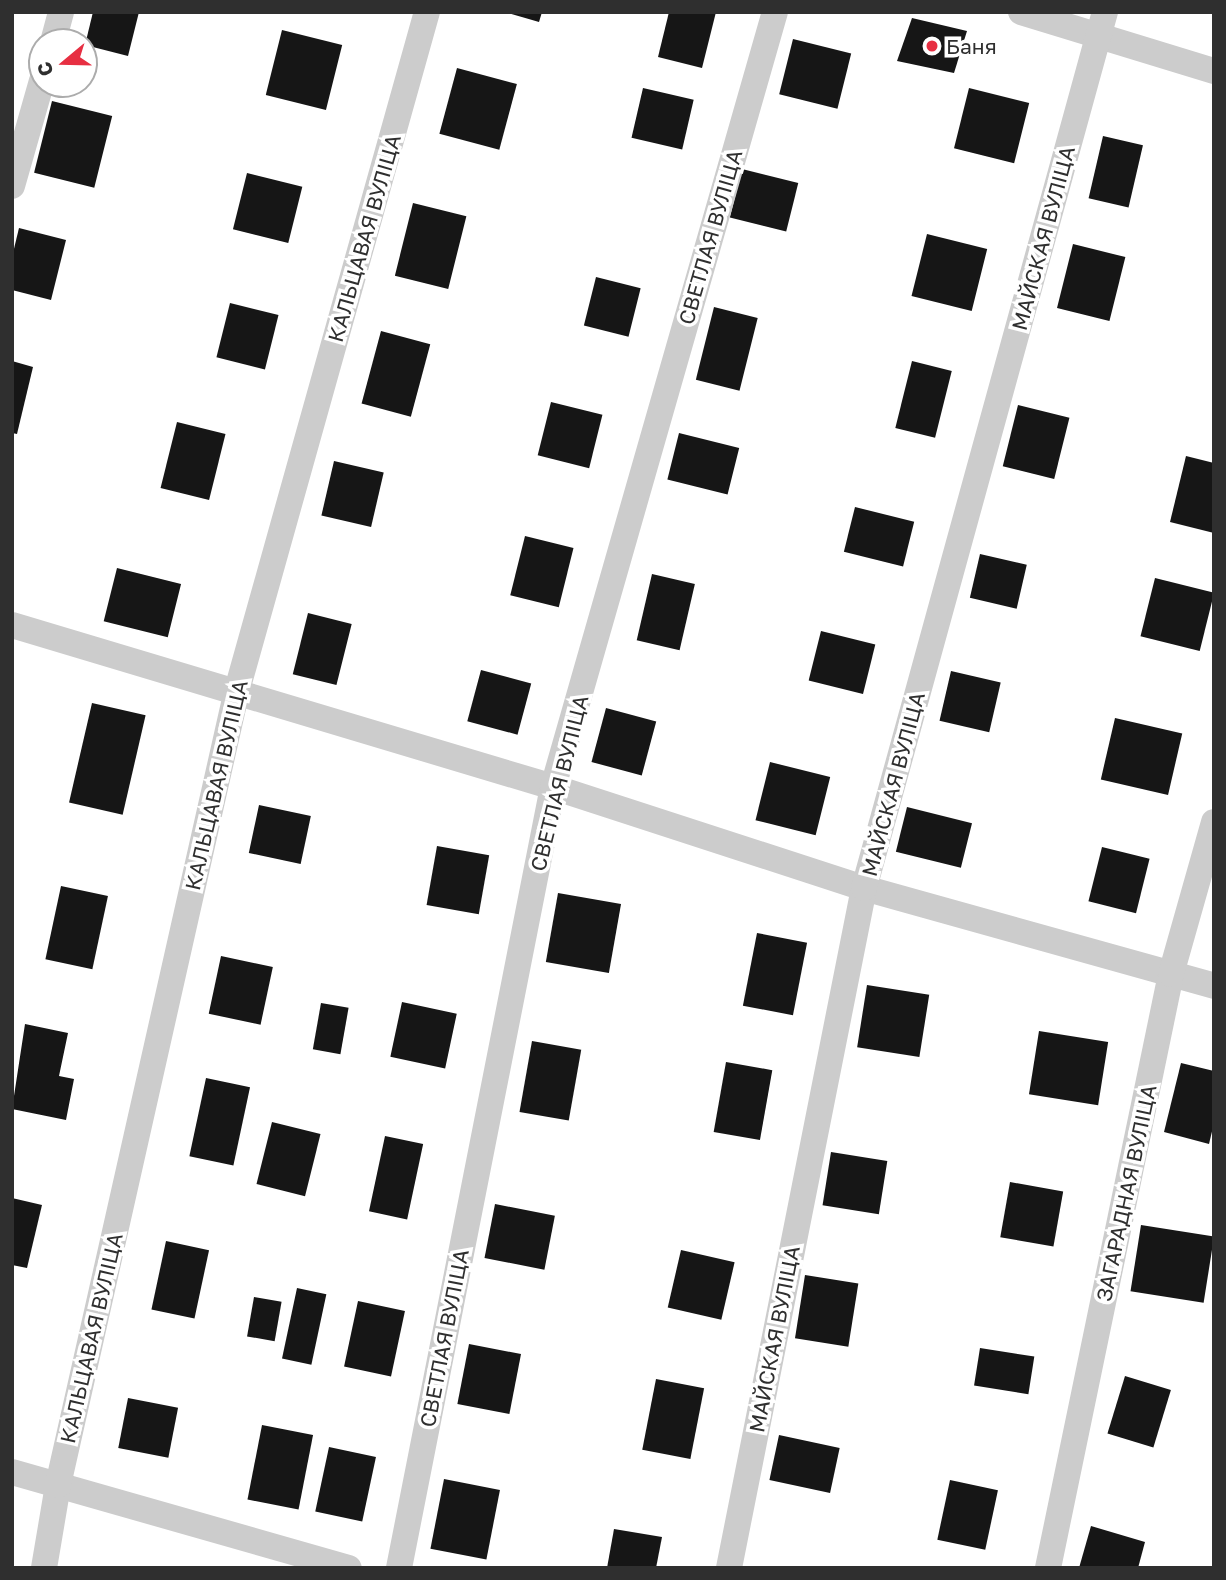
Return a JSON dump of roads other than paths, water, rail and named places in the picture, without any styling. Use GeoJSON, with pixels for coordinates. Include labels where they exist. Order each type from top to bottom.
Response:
{"type":"FeatureCollection","features":[{"type":"Feature","properties":{"kind":"street","name":"КАЛЬЦАВАЯ ВУЛІЦА"},"geometry":{"type":"LineString","coordinates":[[44,1568],[58,1485],[237,690],[427,12]]}},
{"type":"Feature","properties":{"kind":"street","name":"СВЕТЛАЯ ВУЛІЦА"},"geometry":{"type":"LineString","coordinates":[[399,1568],[553,787],[775,12]]}},
{"type":"Feature","properties":{"kind":"street"},"geometry":{"type":"LineString","coordinates":[[1021,12],[1102,24],[1214,71]]}},
{"type":"Feature","properties":{"kind":"street","name":"МАЙСКАЯ ВУЛІЦА"},"geometry":{"type":"LineString","coordinates":[[729,1568],[864,888],[1102,24]]}},
{"type":"Feature","properties":{"kind":"street"},"geometry":{"type":"LineString","coordinates":[[12,186],[37,98]]}},
{"type":"Feature","properties":{"kind":"street"},"geometry":{"type":"LineString","coordinates":[[12,625],[237,690],[553,787],[864,888],[1214,986]]}},
{"type":"Feature","properties":{"kind":"street","name":"ЗАГАРАДНАЯ ВУЛІЦА"},"geometry":{"type":"LineString","coordinates":[[1048,1568],[1171,974],[1214,821]]}},
{"type":"Feature","properties":{"kind":"street"},"geometry":{"type":"LineString","coordinates":[[12,1472],[349,1568]]}},
{"type":"Feature","properties":{"kind":"place","name":"Баня"},"geometry":{"type":"Point","coordinates":[932,46]}}]}
